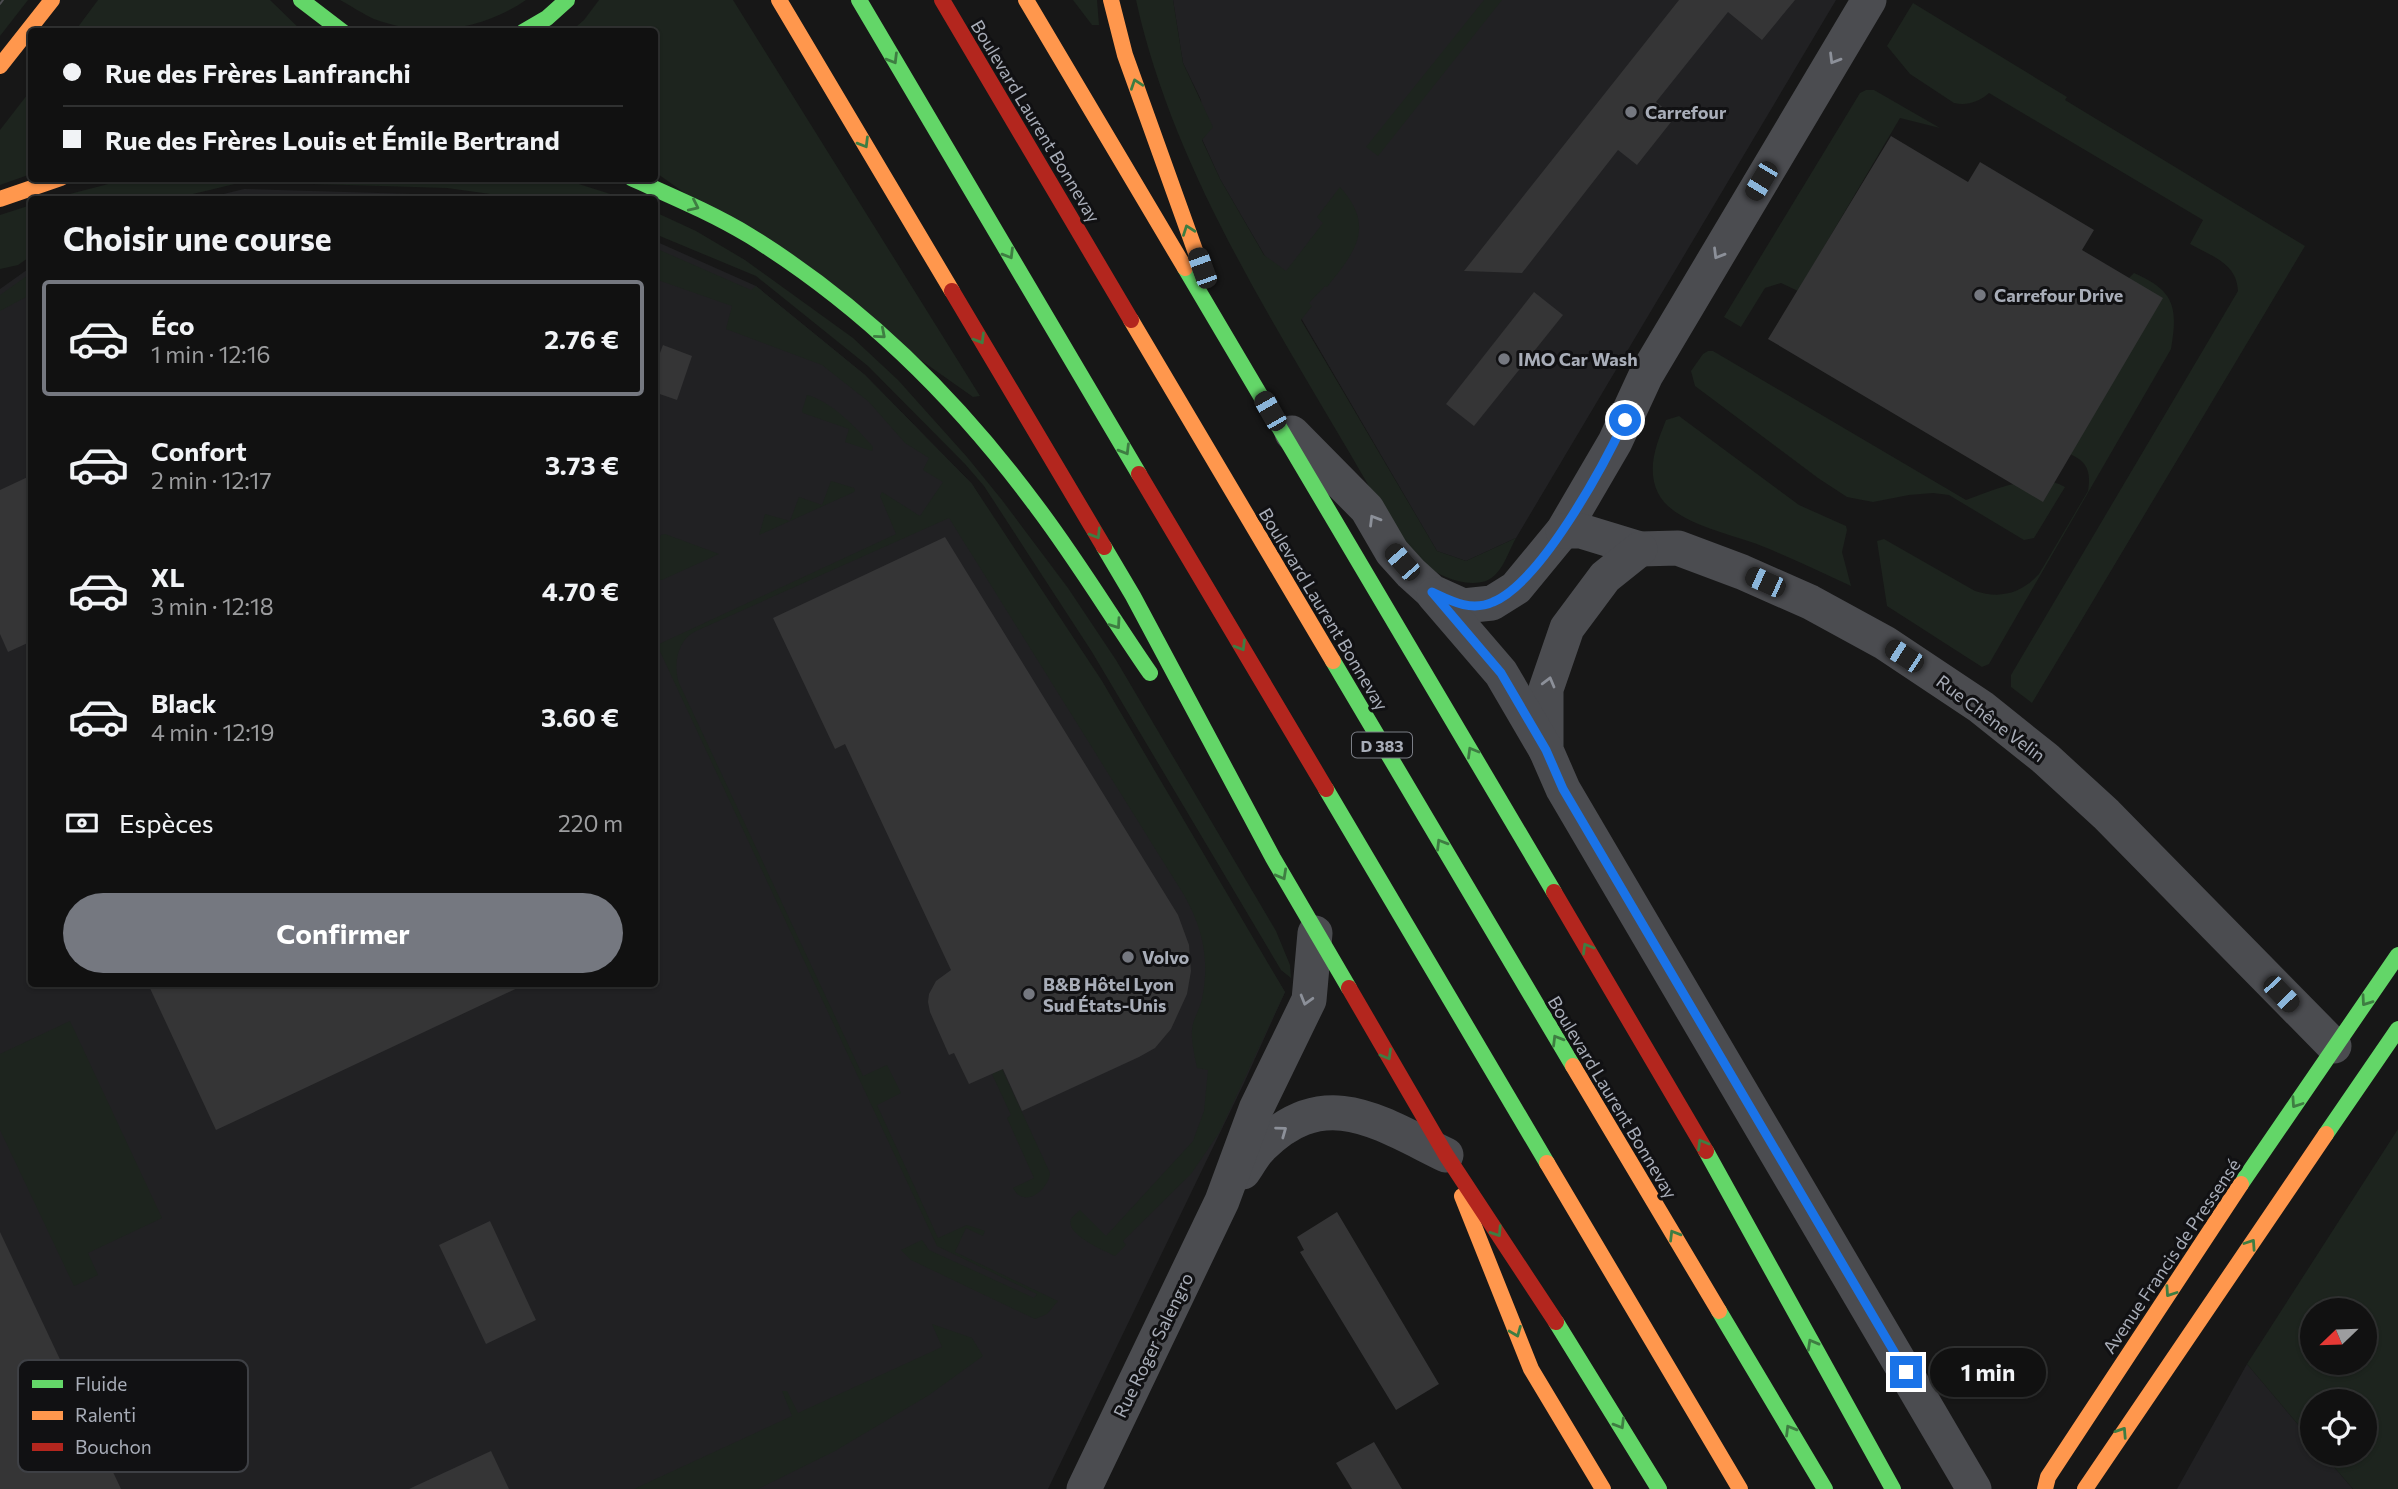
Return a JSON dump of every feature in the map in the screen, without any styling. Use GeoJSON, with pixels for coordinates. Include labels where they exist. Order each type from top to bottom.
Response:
{"type":"FeatureCollection","features":[{"type":"Feature","properties":{"kind":"main road"},"geometry":{"type":"LineString","coordinates":[[30,28],[52,0]]}},
{"type":"Feature","properties":{"kind":"main road"},"geometry":{"type":"LineString","coordinates":[[301,0],[337,28]]}},
{"type":"Feature","properties":{"kind":"main road"},"geometry":{"type":"LineString","coordinates":[[530,28],[547,18],[567,0]]}},
{"type":"Feature","properties":{"kind":"main road"},"geometry":{"type":"LineString","coordinates":[[779,0],[1133,596],[1250,817],[1446,1155],[1586,1368],[1659,1489]]}},
{"type":"Feature","properties":{"kind":"main road"},"geometry":{"type":"LineString","coordinates":[[859,0],[1740,1489]]}},
{"type":"Feature","properties":{"kind":"main road","name":"Boulevard Laurent Bonnevay"},"geometry":{"type":"LineString","coordinates":[[942,0],[1825,1489]]}},
{"type":"Feature","properties":{"kind":"main road"},"geometry":{"type":"LineString","coordinates":[[1026,0],[1703,1146],[1893,1489]]}},
{"type":"Feature","properties":{"kind":"main road"},"geometry":{"type":"LineString","coordinates":[[1111,0],[1125,55],[1228,340]]}},
{"type":"Feature","properties":{"kind":"main road"},"geometry":{"type":"LineString","coordinates":[[0,66],[28,30]]}},
{"type":"Feature","properties":{"kind":"main road"},"geometry":{"type":"LineString","coordinates":[[0,199],[49,182]]}},
{"type":"Feature","properties":{"kind":"main road"},"geometry":{"type":"LineString","coordinates":[[640,182],[715,216],[777,253],[826,288],[886,338],[963,415],[1036,505],[1159,686]]}},
{"type":"Feature","properties":{"kind":"main road"},"geometry":{"type":"LineString","coordinates":[[1174,708],[1250,817]]}},
{"type":"Feature","properties":{"kind":"main road","name":"Avenue Francis de Pressensé"},"geometry":{"type":"LineString","coordinates":[[2085,1489],[2353,1060],[2398,955]]}},
{"type":"Feature","properties":{"kind":"main road","name":"Avenue Francis de Pressensé"},"geometry":{"type":"LineString","coordinates":[[2045,1489],[2048,1477],[2062,1456],[2353,1060],[2398,1030]]}},
{"type":"Feature","properties":{"kind":"main road"},"geometry":{"type":"LineString","coordinates":[[1446,1155],[1531,1369],[1603,1489]]}},
{"type":"Feature","properties":{"kind":"street"},"geometry":{"type":"LineString","coordinates":[[1432,592],[1463,606],[1492,603],[1516,588],[1563,531],[1615,442],[1646,375],[1869,0]]}},
{"type":"Feature","properties":{"kind":"street"},"geometry":{"type":"LineString","coordinates":[[1270,411],[1367,509],[1392,552],[1432,592],[1501,673],[1546,750],[1563,789],[1974,1489]]}},
{"type":"Feature","properties":{"kind":"street","name":"Rue Chêne Velin"},"geometry":{"type":"LineString","coordinates":[[1563,531],[1581,531],[1640,549],[1678,548],[1742,572],[1810,601],[1885,643],[1981,706],[2046,759],[2106,814],[2353,1060]]}},
{"type":"Feature","properties":{"kind":"street"},"geometry":{"type":"LineString","coordinates":[[1546,750],[1546,689],[1567,628],[1605,577],[1640,549]]}},
{"type":"Feature","properties":{"kind":"street","name":"Rue Roger Salengro"},"geometry":{"type":"LineString","coordinates":[[1084,1489],[1222,1201],[1256,1109],[1309,1000],[1315,933]]}},
{"type":"Feature","properties":{"kind":"street","name":"Rue Roger Salengro"},"geometry":{"type":"LineString","coordinates":[[1222,1201],[1261,1146],[1304,1116],[1328,1111],[1350,1114],[1384,1125],[1446,1155]]}},
{"type":"Feature","properties":{"kind":"shaded area"},"geometry":{"type":"Polygon","coordinates":[[[0,0],[28,0],[0,36],[0,0]]]}},
{"type":"Feature","properties":{"kind":"shaded area"},"geometry":{"type":"Polygon","coordinates":[[[98,0],[270,0],[299,28],[77,28],[98,0]]]}},
{"type":"Feature","properties":{"kind":"shaded area"},"geometry":{"type":"Polygon","coordinates":[[[340,0],[526,0],[490,19],[452,28],[413,28],[374,19],[340,0]]]}},
{"type":"Feature","properties":{"kind":"shaded area"},"geometry":{"type":"Polygon","coordinates":[[[599,0],[733,0],[980,396],[973,397],[658,174],[658,28],[575,28],[599,0]]]}},
{"type":"Feature","properties":{"kind":"shaded area"},"geometry":{"type":"Polygon","coordinates":[[[1073,0],[1097,0],[1099,25],[1092,25],[1073,0]]]}},
{"type":"Feature","properties":{"kind":"shaded area"},"geometry":{"type":"Polygon","coordinates":[[[1136,0],[1173,0],[1183,63],[1213,127],[1202,140],[1220,179],[1264,255],[1286,271],[1323,223],[1317,217],[1340,187],[1351,201],[1359,227],[1353,251],[1327,287],[1309,303],[1312,306],[1301,320],[1437,551],[1466,561],[1516,538],[1499,570],[1489,580],[1466,583],[1443,576],[1429,568],[1406,543],[1379,503],[1278,331],[1220,225],[1171,115],[1151,58],[1136,0]]]}},
{"type":"Feature","properties":{"kind":"shaded area"},"geometry":{"type":"Polygon","coordinates":[[[1173,0],[1836,0],[1516,538],[1466,561],[1437,551],[1220,179],[1202,139],[1201,100],[1183,63],[1173,0]]]}},
{"type":"Feature","properties":{"kind":"shaded area"},"geometry":{"type":"Polygon","coordinates":[[[1484,0],[1502,0],[1378,156],[1366,147],[1484,0]]]}},
{"type":"Feature","properties":{"kind":"shaded area"},"geometry":{"type":"Polygon","coordinates":[[[1913,3],[2067,97],[2065,100],[2305,246],[2032,703],[2011,687],[2011,675],[2238,291],[2237,281],[2222,262],[2190,244],[2203,220],[1989,93],[1973,102],[1954,103],[1910,74],[1887,46],[1913,3]]]}},
{"type":"Feature","properties":{"kind":"shaded area"},"geometry":{"type":"Polygon","coordinates":[[[1874,90],[1940,128],[1900,118],[1798,291],[1781,283],[1765,288],[1741,327],[1724,317],[1860,93],[1874,90]]]}},
{"type":"Feature","properties":{"kind":"shaded area"},"geometry":{"type":"Polygon","coordinates":[[[28,94],[28,175],[0,185],[0,130],[28,94]]]}},
{"type":"Feature","properties":{"kind":"shaded area"},"geometry":{"type":"Polygon","coordinates":[[[116,182],[243,182],[185,196],[62,196],[116,182]]]}},
{"type":"Feature","properties":{"kind":"shaded area"},"geometry":{"type":"Polygon","coordinates":[[[243,182],[573,182],[617,196],[504,196],[447,188],[243,182]]]}},
{"type":"Feature","properties":{"kind":"shaded area"},"geometry":{"type":"Polygon","coordinates":[[[244,189],[454,196],[215,196],[244,189]]]}},
{"type":"Feature","properties":{"kind":"shaded area"},"geometry":{"type":"Polygon","coordinates":[[[238,194],[271,196],[228,196],[238,194]]]}},
{"type":"Feature","properties":{"kind":"shaded area"},"geometry":{"type":"Polygon","coordinates":[[[28,206],[28,258],[18,265],[0,269],[0,215],[28,206]]]}},
{"type":"Feature","properties":{"kind":"shaded area"},"geometry":{"type":"Polygon","coordinates":[[[658,213],[696,231],[745,260],[853,338],[898,380],[967,457],[1068,588],[1116,660],[1276,931],[1290,965],[1291,978],[1281,970],[1092,652],[984,486],[868,366],[756,276],[658,235],[658,213]]]}},
{"type":"Feature","properties":{"kind":"shaded area"},"geometry":{"type":"Polygon","coordinates":[[[658,242],[756,286],[865,375],[972,484],[1285,992],[1244,1083],[1048,1489],[0,1489],[0,289],[28,269],[28,987],[658,987],[658,242]]]}},
{"type":"Feature","properties":{"kind":"shaded area"},"geometry":{"type":"Polygon","coordinates":[[[658,249],[751,290],[756,286],[865,375],[972,484],[1102,681],[1285,992],[1219,1133],[1191,1174],[1123,1241],[1126,1245],[1115,1256],[1087,1242],[1071,1225],[1071,1219],[1080,1210],[1106,1236],[1193,1141],[1204,1111],[1208,1070],[1197,1068],[1192,1035],[1192,1026],[1201,1003],[1204,985],[1203,945],[1196,920],[1184,895],[949,518],[696,631],[684,640],[676,669],[679,683],[863,1076],[887,1065],[901,1093],[877,1105],[938,1238],[967,1225],[985,1231],[983,1236],[966,1228],[955,1252],[1058,1301],[1047,1314],[1035,1319],[911,1260],[901,1250],[922,1240],[929,1250],[1034,1298],[1037,1294],[937,1246],[658,647],[658,645],[896,534],[880,496],[882,492],[920,516],[943,482],[923,470],[929,458],[905,443],[869,402],[822,365],[726,329],[732,306],[658,280],[658,249]]]}},
{"type":"Feature","properties":{"kind":"shaded area"},"geometry":{"type":"Polygon","coordinates":[[[2134,273],[2158,287],[2171,302],[2174,322],[2171,349],[1989,664],[1982,667],[1887,606],[1877,541],[1884,539],[1975,591],[1993,595],[2017,590],[2039,574],[2088,491],[2087,468],[2081,460],[2070,454],[2129,278],[2134,273]]]}},
{"type":"Feature","properties":{"kind":"shaded area"},"geometry":{"type":"Polygon","coordinates":[[[28,275],[28,301],[26,297],[0,311],[0,295],[28,275]]]}},
{"type":"Feature","properties":{"kind":"shaded area"},"geometry":{"type":"Polygon","coordinates":[[[1708,351],[1713,351],[1966,500],[2029,481],[2054,482],[2065,487],[2034,538],[2024,540],[1949,495],[1909,495],[1873,502],[1847,497],[1695,386],[1691,371],[1708,351]]]}},
{"type":"Feature","properties":{"kind":"shaded area"},"geometry":{"type":"Polygon","coordinates":[[[807,395],[825,403],[843,416],[873,447],[872,451],[845,442],[849,429],[803,413],[807,395]]]}},
{"type":"Feature","properties":{"kind":"shaded area"},"geometry":{"type":"Polygon","coordinates":[[[1679,416],[1799,505],[1846,526],[1842,552],[1851,586],[1767,548],[1691,521],[1666,504],[1655,484],[1654,456],[1666,420],[1679,416]]]}},
{"type":"Feature","properties":{"kind":"shaded area"},"geometry":{"type":"Polygon","coordinates":[[[831,481],[855,490],[854,492],[790,521],[799,497],[822,505],[831,481]]]}},
{"type":"Feature","properties":{"kind":"shaded area"},"geometry":{"type":"Polygon","coordinates":[[[765,514],[790,521],[759,535],[765,514]]]}},
{"type":"Feature","properties":{"kind":"shaded area"},"geometry":{"type":"Polygon","coordinates":[[[665,534],[719,554],[658,579],[658,546],[661,535],[665,534]]]}},
{"type":"Feature","properties":{"kind":"shaded area"},"geometry":{"type":"Polygon","coordinates":[[[70,1021],[162,1218],[88,1253],[98,1275],[74,1286],[0,1130],[0,1054],[70,1021]]]}},
{"type":"Feature","properties":{"kind":"shaded area"},"geometry":{"type":"Polygon","coordinates":[[[1002,1069],[1050,1173],[1041,1191],[1029,1197],[1023,1197],[1013,1188],[1034,1178],[1007,1118],[1011,1115],[992,1074],[1002,1069]]]}},
{"type":"Feature","properties":{"kind":"shaded area"},"geometry":{"type":"Polygon","coordinates":[[[2398,1129],[2398,1489],[2353,1489],[2333,1466],[2377,1466],[2377,1389],[2300,1389],[2300,1427],[2247,1364],[2398,1129]]]}},
{"type":"Feature","properties":{"kind":"shaded area"},"geometry":{"type":"Polygon","coordinates":[[[932,1324],[972,1338],[983,1356],[929,1395],[835,1451],[758,1489],[634,1489],[792,1416],[782,1391],[787,1391],[798,1413],[942,1347],[932,1324]]]}},
{"type":"Feature","properties":{"kind":"shaded area"},"geometry":{"type":"Polygon","coordinates":[[[2247,1364],[2300,1427],[2300,1466],[2333,1466],[2353,1489],[2177,1489],[2247,1364]]]}},
{"type":"Feature","properties":{"kind":"building"},"geometry":{"type":"Polygon","coordinates":[[[1679,0],[1795,0],[1762,40],[1728,12],[1656,102],[1675,117],[1637,165],[1618,150],[1522,273],[1464,271],[1679,0]]]}},
{"type":"Feature","properties":{"kind":"building","name":"Carrefour Drive"},"geometry":{"type":"Polygon","coordinates":[[[1891,136],[1968,182],[1980,162],[2094,230],[2082,250],[2163,298],[2043,502],[1768,339],[1891,136]]]}},
{"type":"Feature","properties":{"kind":"building","name":"IMO Car Wash"},"geometry":{"type":"Polygon","coordinates":[[[1534,292],[1563,315],[1474,426],[1446,404],[1534,292]]]}},
{"type":"Feature","properties":{"kind":"building"},"geometry":{"type":"Polygon","coordinates":[[[663,345],[692,356],[677,400],[658,393],[658,358],[663,345]]]}},
{"type":"Feature","properties":{"kind":"building"},"geometry":{"type":"Polygon","coordinates":[[[28,477],[28,643],[8,652],[0,634],[0,490],[28,477]]]}},
{"type":"Feature","properties":{"kind":"building"},"geometry":{"type":"Polygon","coordinates":[[[945,537],[1178,915],[1189,945],[1191,971],[1187,994],[1171,1029],[1155,1048],[1022,1111],[1003,1069],[969,1084],[954,1053],[949,1055],[928,1002],[936,981],[951,970],[845,744],[835,749],[773,618],[945,537]]]}},
{"type":"Feature","properties":{"kind":"building"},"geometry":{"type":"Polygon","coordinates":[[[149,987],[520,987],[216,1130],[149,987]]]}},
{"type":"Feature","properties":{"kind":"building"},"geometry":{"type":"Polygon","coordinates":[[[1337,1212],[1439,1384],[1396,1410],[1300,1252],[1304,1250],[1297,1237],[1337,1212]]]}},
{"type":"Feature","properties":{"kind":"building"},"geometry":{"type":"Polygon","coordinates":[[[490,1221],[536,1320],[486,1344],[439,1245],[490,1221]]]}},
{"type":"Feature","properties":{"kind":"building"},"geometry":{"type":"Polygon","coordinates":[[[0,1232],[60,1360],[18,1360],[18,1472],[113,1472],[121,1489],[0,1489],[0,1232]]]}},
{"type":"Feature","properties":{"kind":"building"},"geometry":{"type":"Polygon","coordinates":[[[1374,1442],[1402,1489],[1352,1489],[1336,1463],[1374,1442]]]}},
{"type":"Feature","properties":{"kind":"building"},"geometry":{"type":"Polygon","coordinates":[[[491,1451],[509,1489],[409,1489],[491,1451]]]}},
{"type":"Feature","properties":{"kind":"tram line"},"geometry":{"type":"LineString","coordinates":[[0,4],[3,0]]}},
{"type":"Feature","properties":{"kind":"traffic: fast"},"geometry":{"type":"LineString","coordinates":[[301,0],[338,28]]}},
{"type":"Feature","properties":{"kind":"traffic: fast"},"geometry":{"type":"LineString","coordinates":[[530,28],[547,18],[567,0]]}},
{"type":"Feature","properties":{"kind":"traffic: fast"},"geometry":{"type":"LineString","coordinates":[[859,0],[1139,474]]}},
{"type":"Feature","properties":{"kind":"traffic: fast"},"geometry":{"type":"LineString","coordinates":[[640,182],[706,212],[792,263],[870,324],[906,358],[975,429],[1007,468],[1066,548],[1150,673]]}},
{"type":"Feature","properties":{"kind":"traffic: fast"},"geometry":{"type":"LineString","coordinates":[[1185,268],[1554,892]]}},
{"type":"Feature","properties":{"kind":"traffic: fast"},"geometry":{"type":"LineString","coordinates":[[1104,547],[1273,858],[1349,988]]}},
{"type":"Feature","properties":{"kind":"traffic: fast"},"geometry":{"type":"LineString","coordinates":[[1333,661],[1573,1066]]}},
{"type":"Feature","properties":{"kind":"traffic: fast"},"geometry":{"type":"LineString","coordinates":[[1326,789],[1547,1163]]}},
{"type":"Feature","properties":{"kind":"traffic: fast"},"geometry":{"type":"LineString","coordinates":[[2241,1184],[2398,955]]}},
{"type":"Feature","properties":{"kind":"traffic: fast"},"geometry":{"type":"LineString","coordinates":[[2326,1134],[2398,1029]]}},
{"type":"Feature","properties":{"kind":"traffic: fast"},"geometry":{"type":"LineString","coordinates":[[1706,1151],[1893,1489]]}},
{"type":"Feature","properties":{"kind":"traffic: fast"},"geometry":{"type":"LineString","coordinates":[[1719,1311],[1825,1489]]}},
{"type":"Feature","properties":{"kind":"traffic: fast"},"geometry":{"type":"LineString","coordinates":[[1556,1322],[1659,1489]]}},
{"type":"Feature","properties":{"kind":"traffic: slow"},"geometry":{"type":"LineString","coordinates":[[30,28],[52,0]]}},
{"type":"Feature","properties":{"kind":"traffic: slow"},"geometry":{"type":"LineString","coordinates":[[779,0],[952,291]]}},
{"type":"Feature","properties":{"kind":"traffic: slow"},"geometry":{"type":"LineString","coordinates":[[1026,0],[1185,268]]}},
{"type":"Feature","properties":{"kind":"traffic: slow"},"geometry":{"type":"LineString","coordinates":[[1111,0],[1125,55],[1196,253]]}},
{"type":"Feature","properties":{"kind":"traffic: slow"},"geometry":{"type":"LineString","coordinates":[[0,66],[28,30]]}},
{"type":"Feature","properties":{"kind":"traffic: slow"},"geometry":{"type":"LineString","coordinates":[[0,199],[49,182]]}},
{"type":"Feature","properties":{"kind":"traffic: slow"},"geometry":{"type":"LineString","coordinates":[[1131,320],[1333,661]]}},
{"type":"Feature","properties":{"kind":"traffic: slow"},"geometry":{"type":"LineString","coordinates":[[1573,1066],[1719,1311]]}},
{"type":"Feature","properties":{"kind":"traffic: slow"},"geometry":{"type":"LineString","coordinates":[[2085,1489],[2326,1134]]}},
{"type":"Feature","properties":{"kind":"traffic: slow"},"geometry":{"type":"LineString","coordinates":[[1547,1163],[1740,1489]]}},
{"type":"Feature","properties":{"kind":"traffic: slow"},"geometry":{"type":"LineString","coordinates":[[2045,1489],[2048,1477],[2241,1184]]}},
{"type":"Feature","properties":{"kind":"traffic: slow"},"geometry":{"type":"LineString","coordinates":[[1462,1196],[1531,1369],[1603,1489]]}},
{"type":"Feature","properties":{"kind":"traffic: jam"},"geometry":{"type":"LineString","coordinates":[[942,0],[1131,320]]}},
{"type":"Feature","properties":{"kind":"traffic: jam"},"geometry":{"type":"LineString","coordinates":[[952,291],[1104,547]]}},
{"type":"Feature","properties":{"kind":"traffic: jam"},"geometry":{"type":"LineString","coordinates":[[1139,474],[1326,789]]}},
{"type":"Feature","properties":{"kind":"traffic: jam"},"geometry":{"type":"LineString","coordinates":[[1554,892],[1706,1151]]}},
{"type":"Feature","properties":{"kind":"traffic: jam"},"geometry":{"type":"LineString","coordinates":[[1349,988],[1446,1155],[1556,1322]]}},
{"type":"Feature","properties":{"kind":"place","name":"Carrefour"},"geometry":{"type":"Point","coordinates":[1631,112]}},
{"type":"Feature","properties":{"kind":"place","name":"Carrefour Drive"},"geometry":{"type":"Point","coordinates":[1980,295]}},
{"type":"Feature","properties":{"kind":"place","name":"IMO Car Wash"},"geometry":{"type":"Point","coordinates":[1504,359]}},
{"type":"Feature","properties":{"kind":"place","name":"Volvo"},"geometry":{"type":"Point","coordinates":[1128,957]}},
{"type":"Feature","properties":{"kind":"place","name":"B&B Hôtel Lyon Sud États-Unis"},"geometry":{"type":"Point","coordinates":[1029,994]}},
{"type":"Feature","properties":{"kind":"route"},"geometry":{"type":"LineString","coordinates":[[1625,420],[1563,531],[1516,588],[1492,603],[1463,606],[1432,592],[1501,673],[1546,750],[1563,789],[1906,1372]]}}]}
